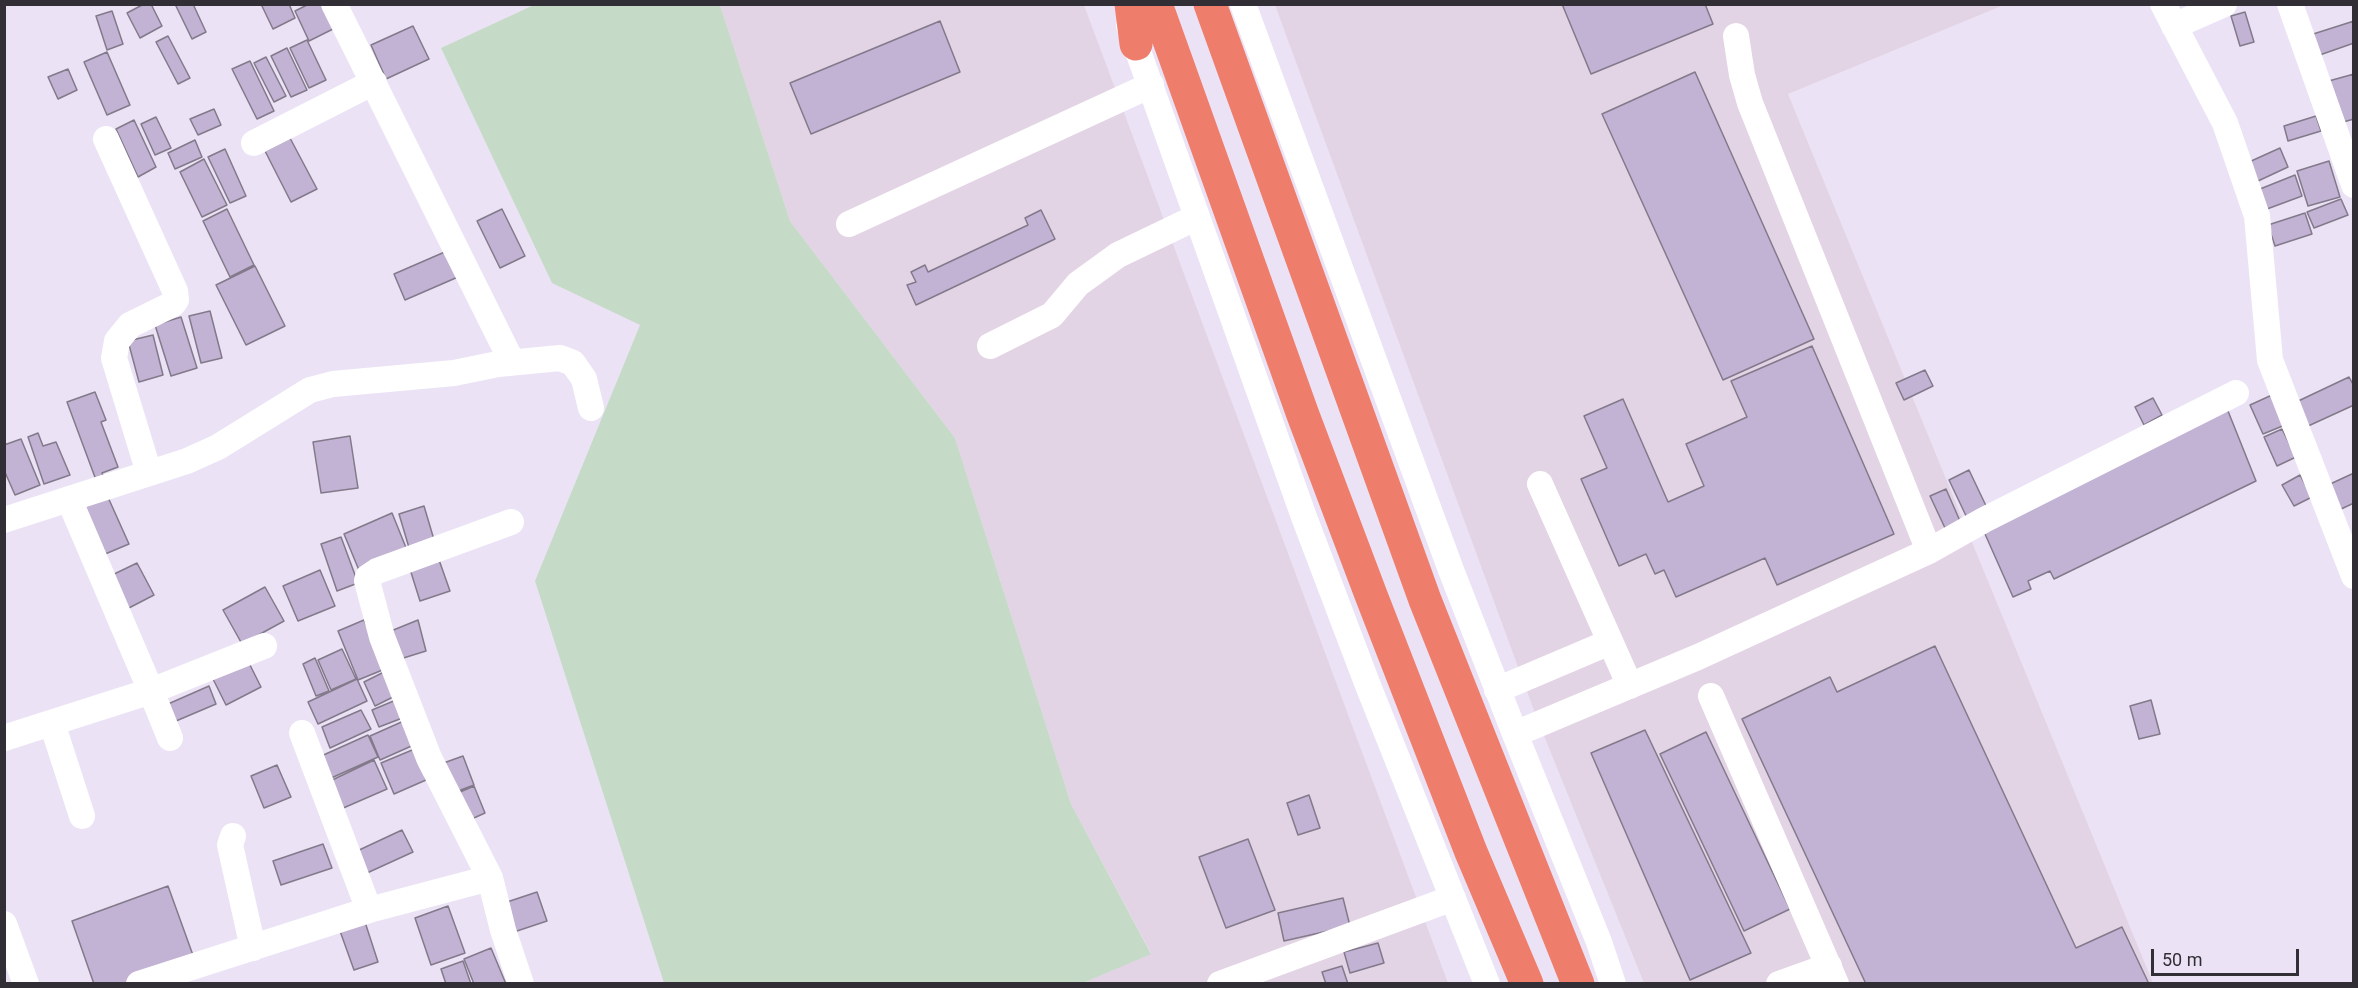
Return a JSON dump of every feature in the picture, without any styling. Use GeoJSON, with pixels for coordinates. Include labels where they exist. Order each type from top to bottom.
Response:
{"type":"FeatureCollection","features":[{"type":"Feature","properties":{"kind":"highway"},"geometry":{"type":"LineString","coordinates":[[1131,4],[1136,44]]}},
{"type":"Feature","properties":{"kind":"highway"},"geometry":{"type":"LineString","coordinates":[[1156,4],[1303,415],[1371,595],[1471,852],[1527,984]]}},
{"type":"Feature","properties":{"kind":"highway"},"geometry":{"type":"LineString","coordinates":[[1210,4],[1425,600],[1578,984]]}},
{"type":"Feature","properties":{"kind":"street"},"geometry":{"type":"LineString","coordinates":[[334,4],[512,363]]}},
{"type":"Feature","properties":{"kind":"street"},"geometry":{"type":"LineString","coordinates":[[1121,4],[1308,528],[1487,984]]}},
{"type":"Feature","properties":{"kind":"street"},"geometry":{"type":"LineString","coordinates":[[1243,4],[1404,444],[1497,690],[1599,942],[1613,984]]}},
{"type":"Feature","properties":{"kind":"street"},"geometry":{"type":"LineString","coordinates":[[2224,4],[2168,15],[2225,123],[2257,216],[2270,360],[2354,576]]}},
{"type":"Feature","properties":{"kind":"street"},"geometry":{"type":"LineString","coordinates":[[2290,4],[2354,185]]}},
{"type":"Feature","properties":{"kind":"street"},"geometry":{"type":"LineString","coordinates":[[1736,36],[1742,75],[1750,103],[1929,551]]}},
{"type":"Feature","properties":{"kind":"street"},"geometry":{"type":"LineString","coordinates":[[254,143],[374,82]]}},
{"type":"Feature","properties":{"kind":"street"},"geometry":{"type":"LineString","coordinates":[[849,224],[1151,85]]}},
{"type":"Feature","properties":{"kind":"street"},"geometry":{"type":"LineString","coordinates":[[106,139],[170,278],[176,300],[173,304],[130,325],[117,341],[114,358],[149,473]]}},
{"type":"Feature","properties":{"kind":"street"},"geometry":{"type":"LineString","coordinates":[[990,346],[1052,315],[1078,284],[1118,255],[1197,217]]}},
{"type":"Feature","properties":{"kind":"street"},"geometry":{"type":"LineString","coordinates":[[4,520],[187,461],[218,447],[310,390],[333,384],[454,373],[560,358],[573,363],[584,379],[591,408]]}},
{"type":"Feature","properties":{"kind":"street"},"geometry":{"type":"LineString","coordinates":[[1515,734],[1630,686],[1929,551],[1984,520],[2236,393]]}},
{"type":"Feature","properties":{"kind":"street"},"geometry":{"type":"LineString","coordinates":[[1540,484],[1630,686]]}},
{"type":"Feature","properties":{"kind":"street"},"geometry":{"type":"LineString","coordinates":[[69,498],[170,738]]}},
{"type":"Feature","properties":{"kind":"street"},"geometry":{"type":"LineString","coordinates":[[511,522],[377,571],[368,577],[367,581],[382,637],[429,758],[490,878],[503,930],[521,984]]}},
{"type":"Feature","properties":{"kind":"street"},"geometry":{"type":"LineString","coordinates":[[1497,690],[1610,642]]}},
{"type":"Feature","properties":{"kind":"street"},"geometry":{"type":"LineString","coordinates":[[4,738],[151,691],[264,646]]}},
{"type":"Feature","properties":{"kind":"street"},"geometry":{"type":"LineString","coordinates":[[1711,696],[1832,975],[1779,984]]}},
{"type":"Feature","properties":{"kind":"street"},"geometry":{"type":"LineString","coordinates":[[52,723],[82,816]]}},
{"type":"Feature","properties":{"kind":"street"},"geometry":{"type":"LineString","coordinates":[[302,733],[369,910]]}},
{"type":"Feature","properties":{"kind":"street"},"geometry":{"type":"LineString","coordinates":[[233,836],[230,845],[253,948]]}},
{"type":"Feature","properties":{"kind":"street"},"geometry":{"type":"LineString","coordinates":[[155,981],[369,910],[490,878]]}},
{"type":"Feature","properties":{"kind":"street"},"geometry":{"type":"LineString","coordinates":[[1220,984],[1452,898]]}},
{"type":"Feature","properties":{"kind":"street"},"geometry":{"type":"LineString","coordinates":[[4,924],[26,984]]}},
{"type":"Feature","properties":{"kind":"shaded area"},"geometry":{"type":"Polygon","coordinates":[[[720,5],[1084,5],[1448,983],[1083,983],[1151,953],[1071,804],[955,438],[790,221],[720,5]]]}},
{"type":"Feature","properties":{"kind":"shaded area"},"geometry":{"type":"Polygon","coordinates":[[[1275,5],[2004,5],[1788,94],[2153,983],[1644,983],[1536,716],[1275,5]]]}},
{"type":"Feature","properties":{"kind":"green space"},"geometry":{"type":"Polygon","coordinates":[[[536,4],[720,5],[790,221],[955,438],[1071,804],[1151,954],[1083,983],[664,983],[535,581],[640,325],[552,283],[441,48],[536,4]]]}},
{"type":"Feature","properties":{"kind":"building"},"geometry":{"type":"Polygon","coordinates":[[[144,4],[151,4],[162,26],[140,38],[127,13],[144,4]]]}},
{"type":"Feature","properties":{"kind":"building"},"geometry":{"type":"Polygon","coordinates":[[[175,4],[193,4],[206,32],[192,39],[175,4]]]}},
{"type":"Feature","properties":{"kind":"building"},"geometry":{"type":"Polygon","coordinates":[[[261,4],[289,4],[295,18],[273,29],[261,4]]]}},
{"type":"Feature","properties":{"kind":"building"},"geometry":{"type":"Polygon","coordinates":[[[309,4],[322,4],[337,27],[309,41],[295,11],[309,4]]]}},
{"type":"Feature","properties":{"kind":"building"},"geometry":{"type":"Polygon","coordinates":[[[1562,4],[1705,4],[1713,24],[1591,74],[1562,4]]]}},
{"type":"Feature","properties":{"kind":"building"},"geometry":{"type":"Polygon","coordinates":[[[112,11],[123,44],[107,50],[96,16],[112,11]]]}},
{"type":"Feature","properties":{"kind":"building"},"geometry":{"type":"Polygon","coordinates":[[[2245,12],[2254,42],[2240,46],[2231,16],[2245,12]]]}},
{"type":"Feature","properties":{"kind":"building"},"geometry":{"type":"Polygon","coordinates":[[[940,21],[960,72],[811,134],[790,83],[940,21]]]}},
{"type":"Feature","properties":{"kind":"building"},"geometry":{"type":"Polygon","coordinates":[[[2354,21],[2354,43],[2314,57],[2307,36],[2354,21]]]}},
{"type":"Feature","properties":{"kind":"building"},"geometry":{"type":"Polygon","coordinates":[[[413,26],[429,59],[386,79],[371,45],[413,26]]]}},
{"type":"Feature","properties":{"kind":"building"},"geometry":{"type":"Polygon","coordinates":[[[168,36],[190,78],[178,84],[156,42],[168,36]]]}},
{"type":"Feature","properties":{"kind":"building"},"geometry":{"type":"Polygon","coordinates":[[[307,40],[326,80],[309,88],[290,48],[307,40]]]}},
{"type":"Feature","properties":{"kind":"building"},"geometry":{"type":"Polygon","coordinates":[[[287,48],[307,90],[291,97],[271,56],[287,48]]]}},
{"type":"Feature","properties":{"kind":"building"},"geometry":{"type":"Polygon","coordinates":[[[107,52],[130,105],[107,115],[84,62],[107,52]]]}},
{"type":"Feature","properties":{"kind":"building"},"geometry":{"type":"Polygon","coordinates":[[[266,57],[286,96],[274,102],[254,63],[266,57]]]}},
{"type":"Feature","properties":{"kind":"building"},"geometry":{"type":"Polygon","coordinates":[[[250,61],[274,111],[257,119],[232,69],[250,61]]]}},
{"type":"Feature","properties":{"kind":"building"},"geometry":{"type":"Polygon","coordinates":[[[68,69],[77,90],[58,99],[48,77],[68,69]]]}},
{"type":"Feature","properties":{"kind":"building"},"geometry":{"type":"Polygon","coordinates":[[[1695,72],[1814,339],[1723,380],[1602,114],[1695,72]]]}},
{"type":"Feature","properties":{"kind":"building"},"geometry":{"type":"Polygon","coordinates":[[[2354,74],[2354,119],[2336,124],[2325,82],[2354,74]]]}},
{"type":"Feature","properties":{"kind":"building"},"geometry":{"type":"Polygon","coordinates":[[[214,109],[221,125],[198,135],[190,119],[214,109]]]}},
{"type":"Feature","properties":{"kind":"building"},"geometry":{"type":"Polygon","coordinates":[[[2316,116],[2321,131],[2288,141],[2284,126],[2316,116]]]}},
{"type":"Feature","properties":{"kind":"building"},"geometry":{"type":"Polygon","coordinates":[[[156,117],[171,148],[155,155],[141,124],[156,117]]]}},
{"type":"Feature","properties":{"kind":"building"},"geometry":{"type":"Polygon","coordinates":[[[134,120],[156,167],[138,177],[116,129],[134,120]]]}},
{"type":"Feature","properties":{"kind":"building"},"geometry":{"type":"Polygon","coordinates":[[[290,138],[317,189],[291,202],[265,151],[290,138]]]}},
{"type":"Feature","properties":{"kind":"building"},"geometry":{"type":"Polygon","coordinates":[[[195,140],[202,157],[175,169],[168,153],[195,140]]]}},
{"type":"Feature","properties":{"kind":"building"},"geometry":{"type":"Polygon","coordinates":[[[2280,148],[2288,167],[2258,181],[2249,162],[2280,148]]]}},
{"type":"Feature","properties":{"kind":"building"},"geometry":{"type":"Polygon","coordinates":[[[225,149],[246,196],[230,203],[208,157],[225,149]]]}},
{"type":"Feature","properties":{"kind":"building"},"geometry":{"type":"Polygon","coordinates":[[[204,159],[227,205],[202,217],[180,172],[204,159]]]}},
{"type":"Feature","properties":{"kind":"building"},"geometry":{"type":"Polygon","coordinates":[[[2329,161],[2340,197],[2308,206],[2297,171],[2329,161]]]}},
{"type":"Feature","properties":{"kind":"building"},"geometry":{"type":"Polygon","coordinates":[[[2295,175],[2302,196],[2267,209],[2260,189],[2295,175]]]}},
{"type":"Feature","properties":{"kind":"building"},"geometry":{"type":"Polygon","coordinates":[[[2341,199],[2348,215],[2314,228],[2307,212],[2341,199]]]}},
{"type":"Feature","properties":{"kind":"building"},"geometry":{"type":"Polygon","coordinates":[[[227,209],[254,265],[230,277],[203,221],[227,209]]]}},
{"type":"Feature","properties":{"kind":"building"},"geometry":{"type":"Polygon","coordinates":[[[502,209],[525,256],[500,268],[477,221],[502,209]]]}},
{"type":"Feature","properties":{"kind":"building"},"geometry":{"type":"Polygon","coordinates":[[[1041,210],[1055,239],[916,305],[907,285],[916,282],[911,272],[925,265],[928,272],[1028,225],[1025,218],[1041,210]]]}},
{"type":"Feature","properties":{"kind":"building"},"geometry":{"type":"Polygon","coordinates":[[[2305,213],[2312,234],[2275,246],[2268,225],[2305,213]]]}},
{"type":"Feature","properties":{"kind":"building"},"geometry":{"type":"Polygon","coordinates":[[[447,251],[458,277],[405,300],[394,274],[447,251]]]}},
{"type":"Feature","properties":{"kind":"building"},"geometry":{"type":"Polygon","coordinates":[[[255,266],[285,326],[246,345],[216,285],[255,266]]]}},
{"type":"Feature","properties":{"kind":"building"},"geometry":{"type":"Polygon","coordinates":[[[210,311],[222,358],[201,363],[189,316],[210,311]]]}},
{"type":"Feature","properties":{"kind":"building"},"geometry":{"type":"Polygon","coordinates":[[[181,317],[197,368],[171,376],[155,325],[181,317]]]}},
{"type":"Feature","properties":{"kind":"building"},"geometry":{"type":"Polygon","coordinates":[[[153,335],[163,375],[139,382],[128,341],[153,335]]]}},
{"type":"Feature","properties":{"kind":"building"},"geometry":{"type":"Polygon","coordinates":[[[1812,346],[1894,534],[1777,585],[1765,558],[1676,597],[1664,570],[1655,574],[1646,554],[1619,566],[1581,479],[1607,468],[1584,416],[1623,399],[1668,502],[1704,486],[1686,444],[1747,417],[1731,381],[1812,346]]]}},
{"type":"Feature","properties":{"kind":"building"},"geometry":{"type":"Polygon","coordinates":[[[1925,370],[1933,386],[1904,400],[1896,383],[1925,370]]]}},
{"type":"Feature","properties":{"kind":"building"},"geometry":{"type":"Polygon","coordinates":[[[2349,377],[2354,386],[2354,405],[2306,427],[2294,403],[2349,377]]]}},
{"type":"Feature","properties":{"kind":"building"},"geometry":{"type":"Polygon","coordinates":[[[95,392],[106,420],[101,422],[118,467],[102,473],[104,478],[96,480],[67,402],[95,392]]]}},
{"type":"Feature","properties":{"kind":"building"},"geometry":{"type":"Polygon","coordinates":[[[2272,395],[2285,425],[2263,434],[2250,405],[2272,395]]]}},
{"type":"Feature","properties":{"kind":"building"},"geometry":{"type":"Polygon","coordinates":[[[2153,398],[2162,415],[2144,425],[2135,407],[2153,398]]]}},
{"type":"Feature","properties":{"kind":"building"},"geometry":{"type":"Polygon","coordinates":[[[2226,406],[2256,481],[2054,579],[2050,571],[2028,581],[2031,589],[2013,597],[1981,525],[2226,406]]]}},
{"type":"Feature","properties":{"kind":"building"},"geometry":{"type":"Polygon","coordinates":[[[2282,429],[2296,457],[2277,466],[2264,437],[2282,429]]]}},
{"type":"Feature","properties":{"kind":"building"},"geometry":{"type":"Polygon","coordinates":[[[38,433],[43,446],[56,442],[70,475],[44,484],[28,437],[38,433]]]}},
{"type":"Feature","properties":{"kind":"building"},"geometry":{"type":"Polygon","coordinates":[[[350,436],[358,488],[321,493],[313,442],[350,436]]]}},
{"type":"Feature","properties":{"kind":"building"},"geometry":{"type":"Polygon","coordinates":[[[21,439],[40,485],[15,495],[4,470],[4,445],[21,439]]]}},
{"type":"Feature","properties":{"kind":"building"},"geometry":{"type":"Polygon","coordinates":[[[1969,470],[1988,510],[1968,520],[1949,480],[1969,470]]]}},
{"type":"Feature","properties":{"kind":"building"},"geometry":{"type":"Polygon","coordinates":[[[2354,473],[2354,503],[2339,510],[2328,485],[2354,473]]]}},
{"type":"Feature","properties":{"kind":"building"},"geometry":{"type":"Polygon","coordinates":[[[2300,475],[2312,497],[2294,506],[2282,485],[2300,475]]]}},
{"type":"Feature","properties":{"kind":"building"},"geometry":{"type":"Polygon","coordinates":[[[1946,489],[1960,521],[1945,528],[1930,496],[1946,489]]]}},
{"type":"Feature","properties":{"kind":"building"},"geometry":{"type":"Polygon","coordinates":[[[107,495],[129,544],[98,557],[77,508],[107,495]]]}},
{"type":"Feature","properties":{"kind":"building"},"geometry":{"type":"Polygon","coordinates":[[[424,506],[435,543],[410,551],[399,514],[424,506]]]}},
{"type":"Feature","properties":{"kind":"building"},"geometry":{"type":"Polygon","coordinates":[[[392,513],[409,555],[361,575],[344,534],[392,513]]]}},
{"type":"Feature","properties":{"kind":"building"},"geometry":{"type":"Polygon","coordinates":[[[341,537],[358,583],[337,591],[321,544],[341,537]]]}},
{"type":"Feature","properties":{"kind":"building"},"geometry":{"type":"Polygon","coordinates":[[[438,557],[450,591],[420,601],[409,566],[438,557]]]}},
{"type":"Feature","properties":{"kind":"building"},"geometry":{"type":"Polygon","coordinates":[[[137,563],[154,595],[125,610],[108,577],[137,563]]]}},
{"type":"Feature","properties":{"kind":"building"},"geometry":{"type":"Polygon","coordinates":[[[320,570],[335,606],[298,621],[283,586],[320,570]]]}},
{"type":"Feature","properties":{"kind":"building"},"geometry":{"type":"Polygon","coordinates":[[[265,587],[284,621],[242,644],[223,610],[265,587]]]}},
{"type":"Feature","properties":{"kind":"building"},"geometry":{"type":"Polygon","coordinates":[[[364,620],[385,669],[358,680],[338,631],[364,620]]]}},
{"type":"Feature","properties":{"kind":"building"},"geometry":{"type":"Polygon","coordinates":[[[418,620],[426,651],[397,660],[386,633],[418,620]]]}},
{"type":"Feature","properties":{"kind":"building"},"geometry":{"type":"Polygon","coordinates":[[[1935,646],[2076,948],[2122,927],[2149,984],[1866,984],[1742,719],[1830,677],[1837,692],[1935,646]]]}},
{"type":"Feature","properties":{"kind":"building"},"geometry":{"type":"Polygon","coordinates":[[[342,649],[356,679],[331,690],[318,660],[342,649]]]}},
{"type":"Feature","properties":{"kind":"building"},"geometry":{"type":"Polygon","coordinates":[[[246,657],[261,687],[226,705],[211,675],[246,657]]]}},
{"type":"Feature","properties":{"kind":"building"},"geometry":{"type":"Polygon","coordinates":[[[315,658],[329,691],[316,696],[303,664],[315,658]]]}},
{"type":"Feature","properties":{"kind":"building"},"geometry":{"type":"Polygon","coordinates":[[[388,670],[399,694],[375,706],[364,682],[388,670]]]}},
{"type":"Feature","properties":{"kind":"building"},"geometry":{"type":"Polygon","coordinates":[[[357,679],[367,701],[318,724],[308,702],[357,679]]]}},
{"type":"Feature","properties":{"kind":"building"},"geometry":{"type":"Polygon","coordinates":[[[209,686],[216,704],[176,721],[168,704],[209,686]]]}},
{"type":"Feature","properties":{"kind":"building"},"geometry":{"type":"Polygon","coordinates":[[[396,700],[405,717],[379,727],[372,710],[396,700]]]}},
{"type":"Feature","properties":{"kind":"building"},"geometry":{"type":"Polygon","coordinates":[[[2151,700],[2160,734],[2139,739],[2130,706],[2151,700]]]}},
{"type":"Feature","properties":{"kind":"building"},"geometry":{"type":"Polygon","coordinates":[[[361,710],[371,729],[330,748],[322,727],[361,710]]]}},
{"type":"Feature","properties":{"kind":"building"},"geometry":{"type":"Polygon","coordinates":[[[406,720],[416,744],[380,760],[370,736],[406,720]]]}},
{"type":"Feature","properties":{"kind":"building"},"geometry":{"type":"Polygon","coordinates":[[[1645,730],[1751,953],[1690,980],[1591,753],[1645,730]]]}},
{"type":"Feature","properties":{"kind":"building"},"geometry":{"type":"Polygon","coordinates":[[[1706,732],[1790,909],[1744,931],[1660,754],[1706,732]]]}},
{"type":"Feature","properties":{"kind":"building"},"geometry":{"type":"Polygon","coordinates":[[[368,735],[378,757],[329,779],[319,757],[368,735]]]}},
{"type":"Feature","properties":{"kind":"building"},"geometry":{"type":"Polygon","coordinates":[[[417,748],[426,780],[394,794],[381,763],[417,748]]]}},
{"type":"Feature","properties":{"kind":"building"},"geometry":{"type":"Polygon","coordinates":[[[463,756],[474,785],[450,794],[438,765],[463,756]]]}},
{"type":"Feature","properties":{"kind":"building"},"geometry":{"type":"Polygon","coordinates":[[[374,760],[387,789],[341,809],[328,782],[374,760]]]}},
{"type":"Feature","properties":{"kind":"building"},"geometry":{"type":"Polygon","coordinates":[[[277,765],[291,797],[264,808],[251,776],[277,765]]]}},
{"type":"Feature","properties":{"kind":"building"},"geometry":{"type":"Polygon","coordinates":[[[474,786],[485,813],[465,822],[453,795],[474,786]]]}},
{"type":"Feature","properties":{"kind":"building"},"geometry":{"type":"Polygon","coordinates":[[[1309,795],[1320,828],[1298,835],[1287,803],[1309,795]]]}},
{"type":"Feature","properties":{"kind":"building"},"geometry":{"type":"Polygon","coordinates":[[[402,830],[413,852],[367,873],[357,851],[402,830]]]}},
{"type":"Feature","properties":{"kind":"building"},"geometry":{"type":"Polygon","coordinates":[[[1248,839],[1275,910],[1226,928],[1199,857],[1248,839]]]}},
{"type":"Feature","properties":{"kind":"building"},"geometry":{"type":"Polygon","coordinates":[[[323,844],[332,868],[281,885],[273,861],[323,844]]]}},
{"type":"Feature","properties":{"kind":"building"},"geometry":{"type":"Polygon","coordinates":[[[168,886],[194,958],[123,984],[94,984],[72,921],[168,886]]]}},
{"type":"Feature","properties":{"kind":"building"},"geometry":{"type":"Polygon","coordinates":[[[537,892],[547,921],[511,933],[501,904],[537,892]]]}},
{"type":"Feature","properties":{"kind":"building"},"geometry":{"type":"Polygon","coordinates":[[[1343,898],[1350,926],[1284,941],[1278,913],[1343,898]]]}},
{"type":"Feature","properties":{"kind":"building"},"geometry":{"type":"Polygon","coordinates":[[[448,906],[465,953],[431,965],[415,918],[448,906]]]}},
{"type":"Feature","properties":{"kind":"building"},"geometry":{"type":"Polygon","coordinates":[[[365,922],[378,962],[354,970],[340,931],[365,922]]]}},
{"type":"Feature","properties":{"kind":"building"},"geometry":{"type":"Polygon","coordinates":[[[1378,943],[1384,963],[1350,973],[1344,952],[1378,943]]]}},
{"type":"Feature","properties":{"kind":"building"},"geometry":{"type":"Polygon","coordinates":[[[491,948],[506,984],[474,984],[464,959],[491,948]]]}},
{"type":"Feature","properties":{"kind":"building"},"geometry":{"type":"Polygon","coordinates":[[[463,961],[471,984],[446,984],[441,969],[463,961]]]}},
{"type":"Feature","properties":{"kind":"building"},"geometry":{"type":"Polygon","coordinates":[[[1342,966],[1348,984],[1326,984],[1322,972],[1342,966]]]}}]}
